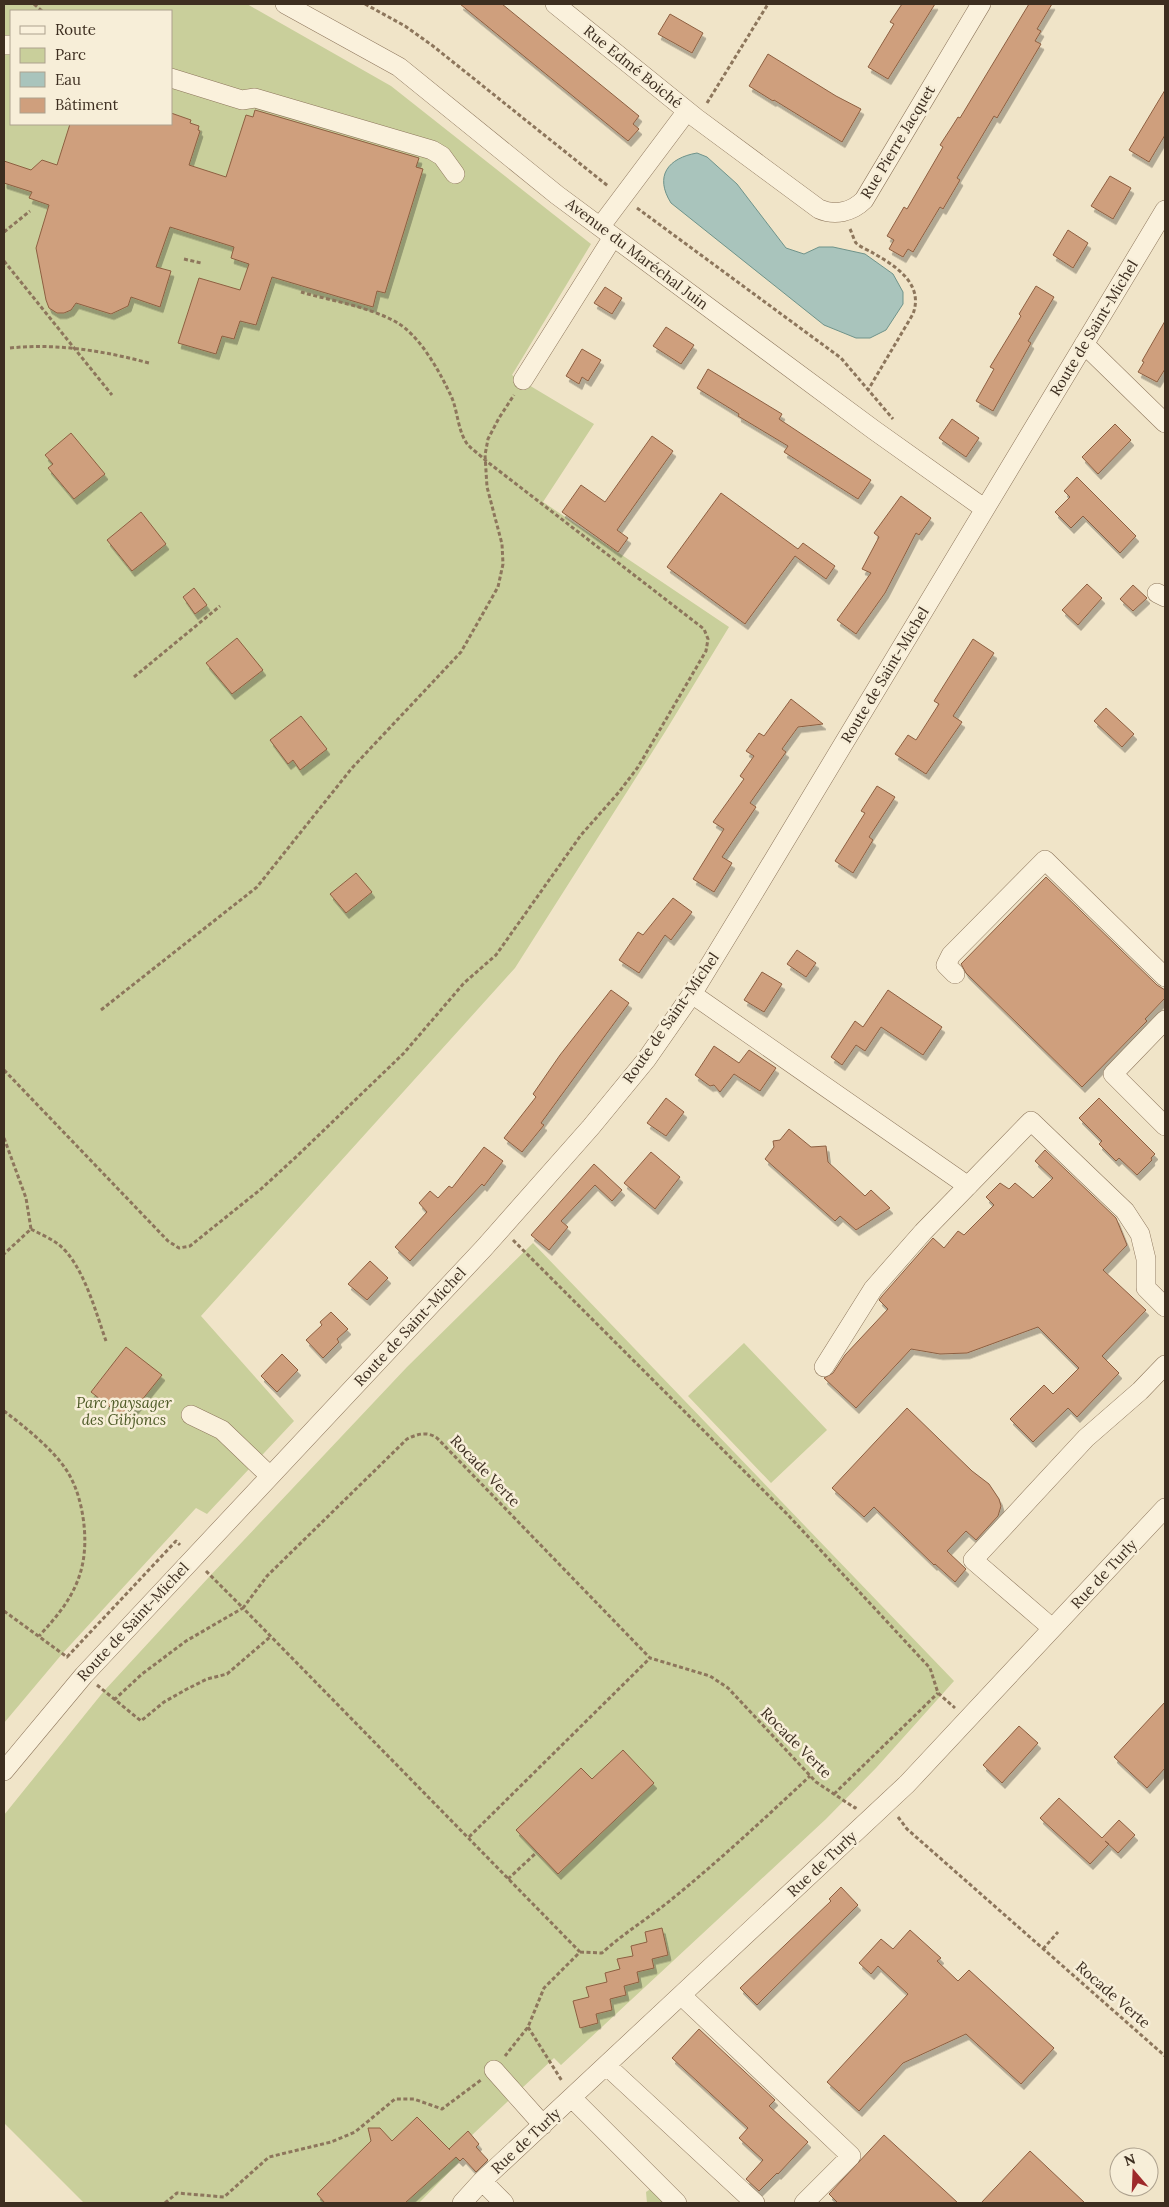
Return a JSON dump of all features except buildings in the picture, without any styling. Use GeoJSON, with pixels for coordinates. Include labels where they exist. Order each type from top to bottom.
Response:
{"type":"FeatureCollection","features":[{"type":"Feature","properties":{"kind":"street","name":"Avenue du Maréchal Juin"},"geometry":{"type":"LineString","coordinates":[[286,4],[399,68],[607,232],[886,439],[986,509]]}},
{"type":"Feature","properties":{"kind":"street","name":"Rue Edmé Boiché"},"geometry":{"type":"LineString","coordinates":[[555,4],[687,111]]}},
{"type":"Feature","properties":{"kind":"street","name":"Rue Pierre Jacquet"},"geometry":{"type":"LineString","coordinates":[[843,212],[864,200],[978,5]]}},
{"type":"Feature","properties":{"kind":"street"},"geometry":{"type":"LineString","coordinates":[[172,78],[242,100],[255,98],[432,150],[442,156],[455,174]]}},
{"type":"Feature","properties":{"kind":"street"},"geometry":{"type":"LineString","coordinates":[[523,380],[607,232],[622,198],[687,111],[819,209],[830,212],[843,212]]}},
{"type":"Feature","properties":{"kind":"street","name":"Route de Saint-Michel"},"geometry":{"type":"LineString","coordinates":[[4,1771],[84,1675],[501,1228],[591,1127],[646,1060],[692,994],[1165,210]]}},
{"type":"Feature","properties":{"kind":"street"},"geometry":{"type":"LineString","coordinates":[[1084,344],[1165,423]]}},
{"type":"Feature","properties":{"kind":"street"},"geometry":{"type":"LineString","coordinates":[[955,974],[946,965],[951,955],[1045,860],[1165,977]]}},
{"type":"Feature","properties":{"kind":"street"},"geometry":{"type":"LineString","coordinates":[[692,994],[968,1186]]}},
{"type":"Feature","properties":{"kind":"street"},"geometry":{"type":"LineString","coordinates":[[1165,1020],[1113,1074],[1165,1126]]}},
{"type":"Feature","properties":{"kind":"street"},"geometry":{"type":"LineString","coordinates":[[824,1368],[873,1289],[1031,1121],[1125,1211],[1140,1234],[1146,1259],[1146,1288],[1165,1307]]}},
{"type":"Feature","properties":{"kind":"street"},"geometry":{"type":"LineString","coordinates":[[1052,1628],[973,1560],[1086,1438],[1140,1391],[1165,1365]]}},
{"type":"Feature","properties":{"kind":"street"},"geometry":{"type":"LineString","coordinates":[[191,1415],[222,1430],[270,1476]]}},
{"type":"Feature","properties":{"kind":"street","name":"Rue de Turly"},"geometry":{"type":"LineString","coordinates":[[462,2203],[482,2182],[907,1784],[1165,1508]]}},
{"type":"Feature","properties":{"kind":"street"},"geometry":{"type":"LineString","coordinates":[[682,1996],[851,2156],[804,2203]]}},
{"type":"Feature","properties":{"kind":"street"},"geometry":{"type":"LineString","coordinates":[[607,2066],[755,2203]]}},
{"type":"Feature","properties":{"kind":"street"},"geometry":{"type":"LineString","coordinates":[[494,2070],[543,2126]]}},
{"type":"Feature","properties":{"kind":"street"},"geometry":{"type":"LineString","coordinates":[[572,2098],[677,2203]]}},
{"type":"Feature","properties":{"kind":"street"},"geometry":{"type":"LineString","coordinates":[[482,2182],[504,2203]]}},
{"type":"Feature","properties":{"kind":"path"},"geometry":{"type":"LineString","coordinates":[[365,4],[405,26],[433,46],[622,198],[841,358],[894,420]]}},
{"type":"Feature","properties":{"kind":"path"},"geometry":{"type":"LineString","coordinates":[[706,105],[768,4]]}},
{"type":"Feature","properties":{"kind":"path"},"geometry":{"type":"LineString","coordinates":[[4,232],[30,210]]}},
{"type":"Feature","properties":{"kind":"path"},"geometry":{"type":"LineString","coordinates":[[843,212],[856,243],[896,267],[908,279],[916,295],[916,306],[913,314],[868,390]]}},
{"type":"Feature","properties":{"kind":"path"},"geometry":{"type":"LineString","coordinates":[[184,259],[201,263]]}},
{"type":"Feature","properties":{"kind":"path"},"geometry":{"type":"LineString","coordinates":[[4,261],[112,395]]}},
{"type":"Feature","properties":{"kind":"path"},"geometry":{"type":"LineString","coordinates":[[4,1070],[168,1241],[179,1248],[190,1246],[290,1163],[404,1053],[464,983],[496,955],[581,834],[619,792],[638,767],[706,651],[708,639],[704,629],[485,460],[468,444],[463,435],[453,400],[444,381],[411,333],[397,322],[376,312],[301,292]]}},
{"type":"Feature","properties":{"kind":"path"},"geometry":{"type":"LineString","coordinates":[[10,348],[37,345],[74,348],[122,356],[149,363]]}},
{"type":"Feature","properties":{"kind":"path"},"geometry":{"type":"LineString","coordinates":[[101,1010],[257,887],[352,768],[461,652],[498,587],[502,564],[502,544],[488,487],[485,460],[488,439],[523,380]]}},
{"type":"Feature","properties":{"kind":"path"},"geometry":{"type":"LineString","coordinates":[[134,677],[220,606]]}},
{"type":"Feature","properties":{"kind":"path"},"geometry":{"type":"LineString","coordinates":[[4,1138],[26,1198],[31,1229]]}},
{"type":"Feature","properties":{"kind":"path"},"geometry":{"type":"LineString","coordinates":[[501,1228],[787,1514],[930,1668],[938,1693],[968,1720]]}},
{"type":"Feature","properties":{"kind":"path"},"geometry":{"type":"LineString","coordinates":[[4,1254],[31,1229]]}},
{"type":"Feature","properties":{"kind":"path"},"geometry":{"type":"LineString","coordinates":[[31,1229],[60,1245],[73,1262],[85,1283],[106,1341]]}},
{"type":"Feature","properties":{"kind":"path"},"geometry":{"type":"LineString","coordinates":[[4,1411],[53,1453],[67,1471],[77,1493],[83,1515],[85,1558],[79,1580],[67,1603],[39,1636]]}},
{"type":"Feature","properties":{"kind":"path","name":"Rocade Verte"},"geometry":{"type":"LineString","coordinates":[[243,1608],[267,1576],[407,1439],[415,1435],[431,1434],[650,1658],[710,1676],[728,1688],[810,1776],[855,1808],[861,1802]]}},
{"type":"Feature","properties":{"kind":"path"},"geometry":{"type":"LineString","coordinates":[[4,1611],[67,1658],[176,1541],[580,1952],[602,1953],[626,1932],[670,1900],[739,1842],[810,1776]]}},
{"type":"Feature","properties":{"kind":"path"},"geometry":{"type":"LineString","coordinates":[[114,1700],[142,1674],[186,1641],[243,1608]]}},
{"type":"Feature","properties":{"kind":"path"},"geometry":{"type":"LineString","coordinates":[[84,1675],[141,1721],[164,1702],[187,1689],[207,1679],[227,1674],[270,1637]]}},
{"type":"Feature","properties":{"kind":"path"},"geometry":{"type":"LineString","coordinates":[[469,1837],[650,1658]]}},
{"type":"Feature","properties":{"kind":"path"},"geometry":{"type":"LineString","coordinates":[[834,1794],[938,1693]]}},
{"type":"Feature","properties":{"kind":"path","name":"Rocade Verte"},"geometry":{"type":"LineString","coordinates":[[898,1813],[898,1820],[907,1829],[1165,2056]]}},
{"type":"Feature","properties":{"kind":"path"},"geometry":{"type":"LineString","coordinates":[[508,1879],[537,1852]]}},
{"type":"Feature","properties":{"kind":"path"},"geometry":{"type":"LineString","coordinates":[[1043,1948],[1058,1932]]}},
{"type":"Feature","properties":{"kind":"path"},"geometry":{"type":"LineString","coordinates":[[165,2203],[177,2193],[224,2197],[269,2157],[331,2142],[355,2132],[395,2100],[414,2100],[442,2109],[494,2070],[528,2027],[544,1988],[580,1952]]}},
{"type":"Feature","properties":{"kind":"path"},"geometry":{"type":"LineString","coordinates":[[528,2027],[572,2098]]}},
{"type":"Feature","properties":{"kind":"green space","name":"Parc paysager des Gibjoncs"},"geometry":{"type":"Polygon","coordinates":[[[4,4],[247,4],[391,86],[591,244],[512,375],[594,424],[543,502],[729,627],[665,732],[515,968],[201,1316],[294,1421],[207,1514],[196,1508],[62,1654],[4,1723],[4,4]]]}},
{"type":"Feature","properties":{"kind":"green space"},"geometry":{"type":"Polygon","coordinates":[[[533,1243],[954,1681],[876,1768],[826,1819],[561,2065],[554,2058],[471,2136],[449,2149],[460,2161],[419,2203],[84,2203],[4,2123],[4,1815],[104,1691],[209,1577],[407,1367],[533,1243]]]}},
{"type":"Feature","properties":{"kind":"green space"},"geometry":{"type":"Polygon","coordinates":[[[744,1343],[827,1430],[771,1483],[688,1396],[744,1343]]]}},
{"type":"Feature","properties":{"kind":"green space"},"geometry":{"type":"Polygon","coordinates":[[[652,2188],[668,2203],[647,2203],[646,2192],[652,2188]]]}},
{"type":"Feature","properties":{"kind":"water"},"geometry":{"type":"Polygon","coordinates":[[[697,153],[707,157],[737,184],[786,248],[804,254],[819,247],[833,247],[865,254],[893,274],[903,292],[903,304],[886,330],[870,338],[856,338],[824,325],[671,203],[664,184],[667,170],[678,159],[697,153]]]}}]}
